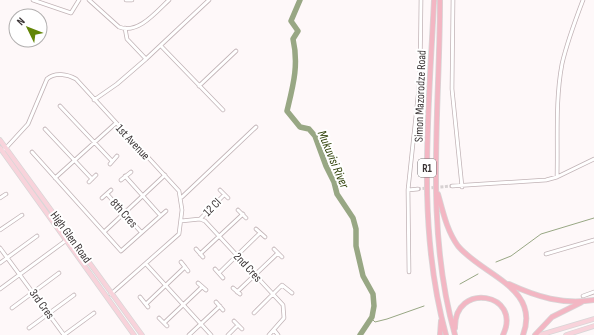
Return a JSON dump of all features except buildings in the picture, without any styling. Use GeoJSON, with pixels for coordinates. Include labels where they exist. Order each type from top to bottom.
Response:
{"type":"FeatureCollection","features":[{"type":"Feature","properties":{"kind":"highway","name":"Simon Mazorodze Road"},"geometry":{"type":"LineString","coordinates":[[434,0],[426,185],[429,245],[440,314],[446,335]]}},
{"type":"Feature","properties":{"kind":"highway","name":"Simon Mazorodze Road"},"geometry":{"type":"LineString","coordinates":[[440,0],[436,184],[438,242],[447,308],[455,335]]}},
{"type":"Feature","properties":{"kind":"highway"},"geometry":{"type":"LineString","coordinates":[[436,184],[446,222],[458,245],[472,260],[504,282],[518,295],[525,306],[527,324],[524,334]]}},
{"type":"Feature","properties":{"kind":"highway"},"geometry":{"type":"LineString","coordinates":[[504,282],[543,298],[557,301],[584,302]]}},
{"type":"Feature","properties":{"kind":"highway"},"geometry":{"type":"LineString","coordinates":[[455,335],[455,317],[462,306],[482,297],[490,298],[502,307],[507,318],[507,326],[503,335]]}},
{"type":"Feature","properties":{"kind":"highway"},"geometry":{"type":"LineString","coordinates":[[535,335],[560,312],[584,302],[594,300]]}},
{"type":"Feature","properties":{"kind":"highway"},"geometry":{"type":"LineString","coordinates":[[440,314],[440,335]]}},
{"type":"Feature","properties":{"kind":"main road","name":"High Glen Road"},"geometry":{"type":"LineString","coordinates":[[0,140],[3,149],[134,335]]}},
{"type":"Feature","properties":{"kind":"main road","name":"High Glen Road"},"geometry":{"type":"LineString","coordinates":[[3,149],[142,335]]}},
{"type":"Feature","properties":{"kind":"main road"},"geometry":{"type":"LineString","coordinates":[[540,335],[594,319]]}},
{"type":"Feature","properties":{"kind":"main road"},"geometry":{"type":"LineString","coordinates":[[566,335],[594,326]]}},
{"type":"Feature","properties":{"kind":"street"},"geometry":{"type":"LineString","coordinates":[[33,0],[71,13],[79,0]]}},
{"type":"Feature","properties":{"kind":"street"},"geometry":{"type":"LineString","coordinates":[[89,0],[119,27],[124,28],[140,25],[169,0]]}},
{"type":"Feature","properties":{"kind":"street"},"geometry":{"type":"LineString","coordinates":[[126,0],[132,0]]}},
{"type":"Feature","properties":{"kind":"street"},"geometry":{"type":"LineString","coordinates":[[94,100],[116,84],[161,46],[209,0]]}},
{"type":"Feature","properties":{"kind":"street"},"geometry":{"type":"LineString","coordinates":[[409,272],[408,190],[420,78],[421,0]]}},
{"type":"Feature","properties":{"kind":"street"},"geometry":{"type":"LineString","coordinates":[[453,0],[452,89],[462,187]]}},
{"type":"Feature","properties":{"kind":"street"},"geometry":{"type":"LineString","coordinates":[[557,177],[559,93],[562,65],[574,22],[583,0]]}},
{"type":"Feature","properties":{"kind":"street"},"geometry":{"type":"LineString","coordinates":[[124,28],[127,39],[146,59]]}},
{"type":"Feature","properties":{"kind":"street"},"geometry":{"type":"LineString","coordinates":[[161,46],[223,110]]}},
{"type":"Feature","properties":{"kind":"street"},"geometry":{"type":"LineString","coordinates":[[199,86],[236,51]]}},
{"type":"Feature","properties":{"kind":"street","name":"1st Avenue"},"geometry":{"type":"LineString","coordinates":[[3,149],[28,124],[46,81],[50,77],[58,74],[72,77],[165,175],[179,191],[182,197]]}},
{"type":"Feature","properties":{"kind":"street"},"geometry":{"type":"LineString","coordinates":[[60,106],[111,162],[117,156]]}},
{"type":"Feature","properties":{"kind":"street"},"geometry":{"type":"LineString","coordinates":[[55,178],[116,123]]}},
{"type":"Feature","properties":{"kind":"street"},"geometry":{"type":"LineString","coordinates":[[111,294],[179,234],[182,197],[256,127]]}},
{"type":"Feature","properties":{"kind":"street"},"geometry":{"type":"LineString","coordinates":[[45,128],[91,180],[96,175]]}},
{"type":"Feature","properties":{"kind":"street"},"geometry":{"type":"LineString","coordinates":[[32,152],[121,251],[166,211]]}},
{"type":"Feature","properties":{"kind":"street"},"geometry":{"type":"LineString","coordinates":[[452,186],[462,187],[546,180],[557,177],[594,159]]}},
{"type":"Feature","properties":{"kind":"street"},"geometry":{"type":"LineString","coordinates":[[121,180],[131,172]]}},
{"type":"Feature","properties":{"kind":"street"},"geometry":{"type":"LineString","coordinates":[[104,232],[165,175]]}},
{"type":"Feature","properties":{"kind":"street"},"geometry":{"type":"LineString","coordinates":[[126,176],[160,215]]}},
{"type":"Feature","properties":{"kind":"street"},"geometry":{"type":"LineString","coordinates":[[408,190],[418,189]]}},
{"type":"Feature","properties":{"kind":"street"},"geometry":{"type":"LineString","coordinates":[[102,198],[111,190]]}},
{"type":"Feature","properties":{"kind":"street"},"geometry":{"type":"LineString","coordinates":[[220,190],[228,198]]}},
{"type":"Feature","properties":{"kind":"street"},"geometry":{"type":"LineString","coordinates":[[0,198],[6,194]]}},
{"type":"Feature","properties":{"kind":"street","name":"8th Cres"},"geometry":{"type":"LineString","coordinates":[[106,194],[141,232]]}},
{"type":"Feature","properties":{"kind":"street","name":"12 Cl"},"geometry":{"type":"LineString","coordinates":[[200,219],[224,195]]}},
{"type":"Feature","properties":{"kind":"street"},"geometry":{"type":"LineString","coordinates":[[238,210],[246,218]]}},
{"type":"Feature","properties":{"kind":"street"},"geometry":{"type":"LineString","coordinates":[[200,254],[243,214]]}},
{"type":"Feature","properties":{"kind":"street"},"geometry":{"type":"LineString","coordinates":[[0,230],[22,215]]}},
{"type":"Feature","properties":{"kind":"street"},"geometry":{"type":"LineString","coordinates":[[181,221],[200,219]]}},
{"type":"Feature","properties":{"kind":"street","name":"2nd Cres"},"geometry":{"type":"LineString","coordinates":[[200,219],[205,221],[283,305],[284,316],[269,335]]}},
{"type":"Feature","properties":{"kind":"street"},"geometry":{"type":"LineString","coordinates":[[256,229],[264,237]]}},
{"type":"Feature","properties":{"kind":"street"},"geometry":{"type":"LineString","coordinates":[[219,273],[260,233]]}},
{"type":"Feature","properties":{"kind":"street"},"geometry":{"type":"LineString","coordinates":[[0,263],[37,236]]}},
{"type":"Feature","properties":{"kind":"street"},"geometry":{"type":"LineString","coordinates":[[0,289],[66,240],[71,238]]}},
{"type":"Feature","properties":{"kind":"street"},"geometry":{"type":"LineString","coordinates":[[546,254],[594,240]]}},
{"type":"Feature","properties":{"kind":"street","name":"3rd Cres"},"geometry":{"type":"LineString","coordinates":[[0,248],[64,335]]}},
{"type":"Feature","properties":{"kind":"street"},"geometry":{"type":"LineString","coordinates":[[196,249],[203,257]]}},
{"type":"Feature","properties":{"kind":"street"},"geometry":{"type":"LineString","coordinates":[[274,249],[282,257]]}},
{"type":"Feature","properties":{"kind":"street"},"geometry":{"type":"LineString","coordinates":[[233,288],[238,293],[255,274],[278,253]]}},
{"type":"Feature","properties":{"kind":"street"},"geometry":{"type":"LineString","coordinates":[[181,262],[188,270]]}},
{"type":"Feature","properties":{"kind":"street"},"geometry":{"type":"LineString","coordinates":[[146,264],[211,335]]}},
{"type":"Feature","properties":{"kind":"street"},"geometry":{"type":"LineString","coordinates":[[140,297],[147,305],[165,285],[185,267]]}},
{"type":"Feature","properties":{"kind":"street"},"geometry":{"type":"LineString","coordinates":[[215,269],[223,278]]}},
{"type":"Feature","properties":{"kind":"street"},"geometry":{"type":"LineString","coordinates":[[12,308],[60,273]]}},
{"type":"Feature","properties":{"kind":"street"},"geometry":{"type":"LineString","coordinates":[[198,283],[206,290]]}},
{"type":"Feature","properties":{"kind":"street"},"geometry":{"type":"LineString","coordinates":[[254,313],[283,285],[292,292]]}},
{"type":"Feature","properties":{"kind":"street"},"geometry":{"type":"LineString","coordinates":[[159,318],[166,324],[202,287]]}},
{"type":"Feature","properties":{"kind":"street"},"geometry":{"type":"LineString","coordinates":[[582,296],[594,292]]}},
{"type":"Feature","properties":{"kind":"street"},"geometry":{"type":"LineString","coordinates":[[29,328],[74,295]]}},
{"type":"Feature","properties":{"kind":"street"},"geometry":{"type":"LineString","coordinates":[[216,302],[224,310]]}},
{"type":"Feature","properties":{"kind":"street"},"geometry":{"type":"LineString","coordinates":[[189,335],[220,306]]}},
{"type":"Feature","properties":{"kind":"street"},"geometry":{"type":"LineString","coordinates":[[64,335],[94,313]]}},
{"type":"Feature","properties":{"kind":"street"},"geometry":{"type":"LineString","coordinates":[[234,321],[242,329]]}},
{"type":"Feature","properties":{"kind":"street"},"geometry":{"type":"LineString","coordinates":[[228,335],[238,325]]}},
{"type":"Feature","properties":{"kind":"street"},"geometry":{"type":"LineString","coordinates":[[274,330],[278,335]]}},
{"type":"Feature","properties":{"kind":"waterway","name":"Mukuvisi River"},"geometry":{"type":"LineString","coordinates":[[300,0],[291,21],[298,31],[293,39],[295,49],[295,67],[287,111],[300,127],[309,129],[315,136],[326,166],[334,182],[337,194],[353,218],[356,229],[356,246],[363,276],[373,294],[374,306],[372,317],[360,335]]}},
{"type":"Feature","properties":{"kind":"waterway"},"geometry":{"type":"LineString","coordinates":[[496,262],[511,256],[541,234],[594,218]]}},
{"type":"Feature","properties":{"kind":"waterway"},"geometry":{"type":"LineString","coordinates":[[460,284],[478,274]]}},
{"type":"Feature","properties":{"kind":"waterway"},"geometry":{"type":"LineString","coordinates":[[371,318],[375,322],[424,306]]}},
{"type":"Feature","properties":{"kind":"tunnel"},"geometry":{"type":"LineString","coordinates":[[418,189],[452,186]]}}]}
